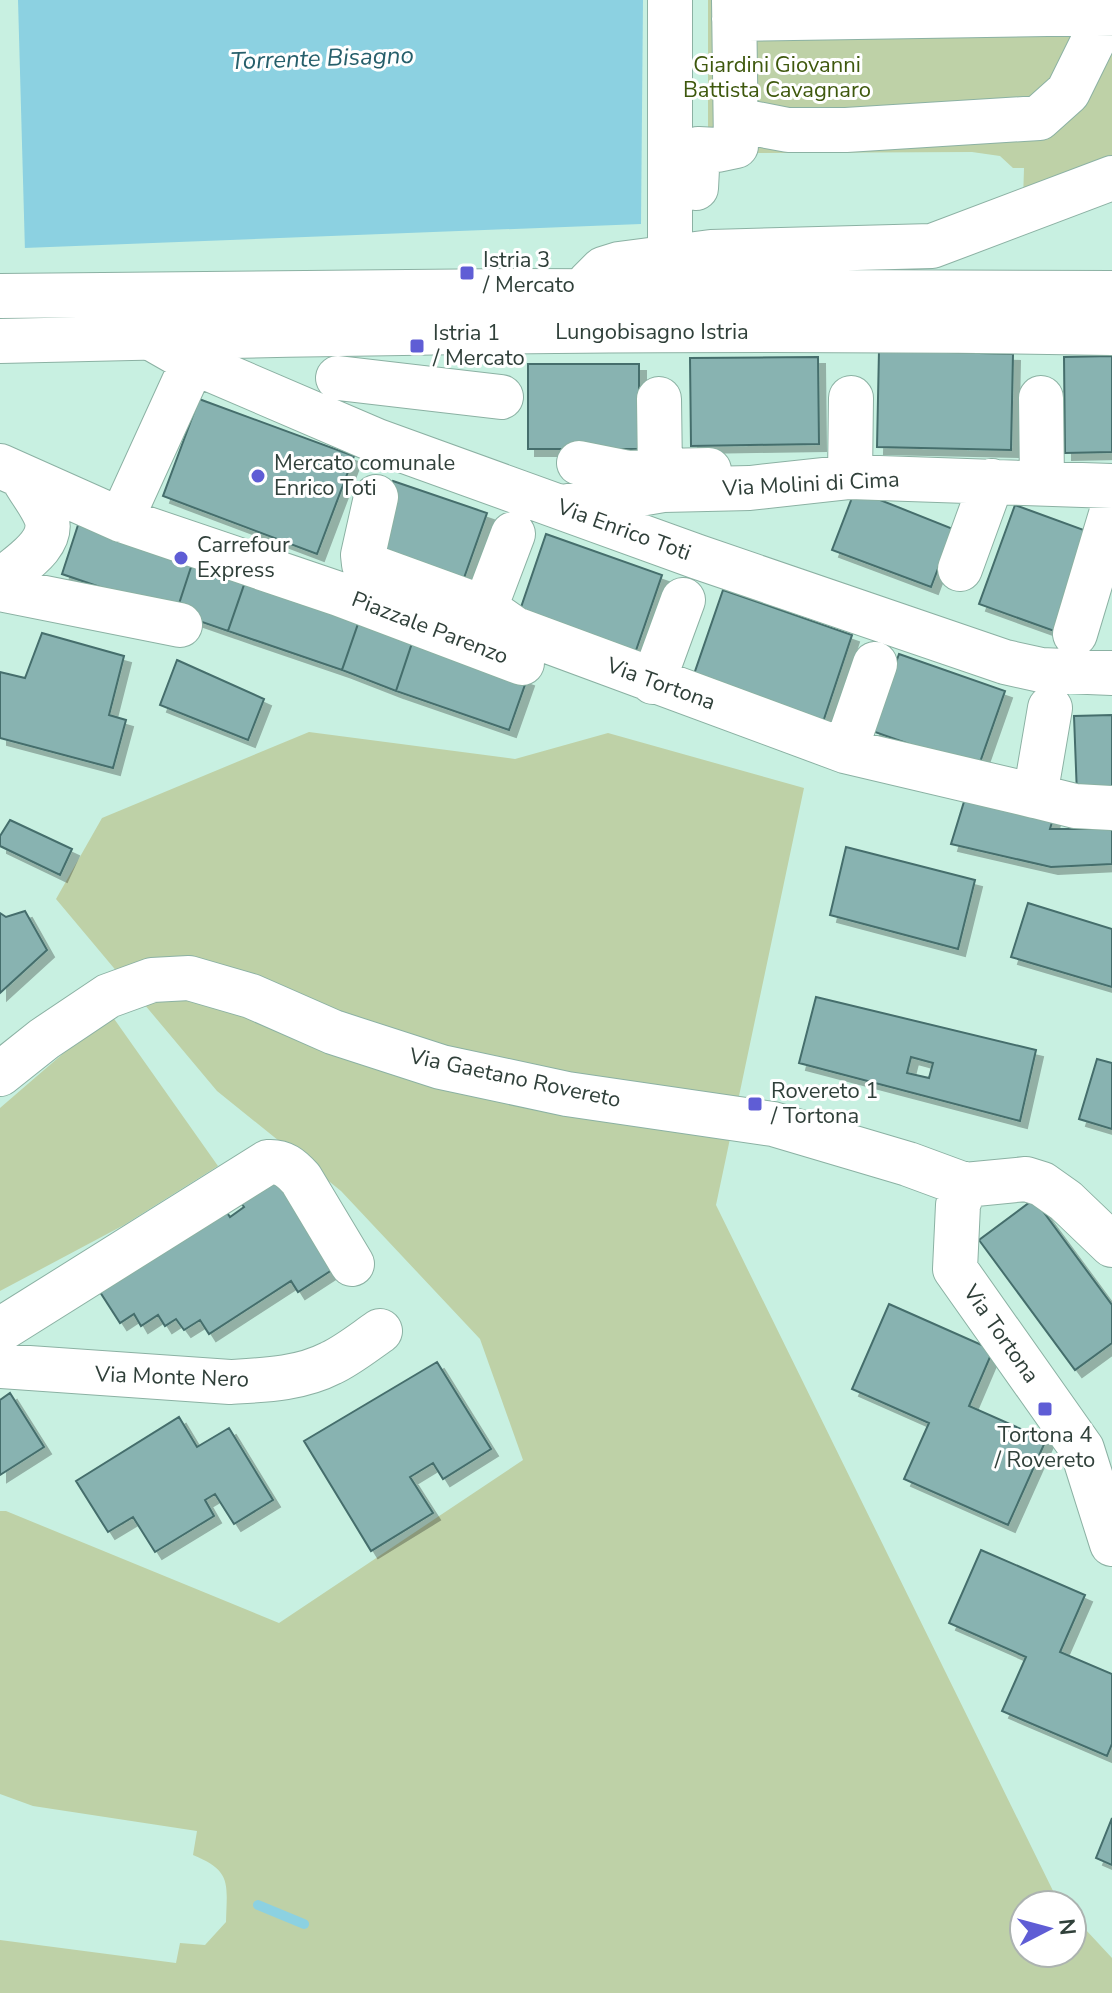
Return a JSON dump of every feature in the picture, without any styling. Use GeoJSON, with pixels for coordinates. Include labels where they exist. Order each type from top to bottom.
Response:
{"type":"FeatureCollection","features":[{"type":"Feature","properties":{"kind":"street"},"geometry":{"type":"LineString","coordinates":[[670,0],[670,257]]}},
{"type":"Feature","properties":{"kind":"street"},"geometry":{"type":"LineString","coordinates":[[696,188],[698,149],[717,150],[736,146],[734,9],[1110,13],[1068,92],[1039,118],[846,130],[788,130],[736,120]]}},
{"type":"Feature","properties":{"kind":"street"},"geometry":{"type":"LineString","coordinates":[[584,292],[590,279],[603,269],[670,257],[711,252],[932,246],[1112,178]]}},
{"type":"Feature","properties":{"kind":"street","name":"Lungobisagno Istria"},"geometry":{"type":"LineString","coordinates":[[0,296],[584,292],[1112,293]]}},
{"type":"Feature","properties":{"kind":"street","name":"Lungobisagno Istria"},"geometry":{"type":"LineString","coordinates":[[0,341],[356,334],[959,330],[1112,333]]}},
{"type":"Feature","properties":{"kind":"street"},"geometry":{"type":"LineString","coordinates":[[356,334],[329,397],[501,397]]}},
{"type":"Feature","properties":{"kind":"street","name":"Via Enrico Toti"},"geometry":{"type":"LineString","coordinates":[[151,338],[193,362],[329,397],[377,441],[560,508],[1005,662],[1041,670],[1112,673]]}},
{"type":"Feature","properties":{"kind":"street"},"geometry":{"type":"LineString","coordinates":[[121,520],[193,362]]}},
{"type":"Feature","properties":{"kind":"street"},"geometry":{"type":"LineString","coordinates":[[850,477],[851,398]]}},
{"type":"Feature","properties":{"kind":"street"},"geometry":{"type":"LineString","coordinates":[[1041,398],[1042,482]]}},
{"type":"Feature","properties":{"kind":"street"},"geometry":{"type":"LineString","coordinates":[[659,399],[660,471]]}},
{"type":"Feature","properties":{"kind":"street","name":"Piazzale Parenzo"},"geometry":{"type":"LineString","coordinates":[[339,594],[377,441]]}},
{"type":"Feature","properties":{"kind":"street"},"geometry":{"type":"LineString","coordinates":[[579,463],[629,473],[828,462],[850,477]]}},
{"type":"Feature","properties":{"kind":"street","name":"Piazzale Parenzo"},"geometry":{"type":"LineString","coordinates":[[12,472],[121,520],[339,594],[522,663]]}},
{"type":"Feature","properties":{"kind":"street","name":"Piazzale Parenzo"},"geometry":{"type":"LineString","coordinates":[[0,581],[40,547],[45,538],[47,520],[12,472]]}},
{"type":"Feature","properties":{"kind":"street","name":"Via Molini di Cima"},"geometry":{"type":"LineString","coordinates":[[560,508],[663,490],[750,488],[850,477],[1112,486]]}},
{"type":"Feature","properties":{"kind":"street"},"geometry":{"type":"LineString","coordinates":[[960,569],[992,481]]}},
{"type":"Feature","properties":{"kind":"street","name":"Via Tortona"},"geometry":{"type":"LineString","coordinates":[[376,497],[363,555],[364,564],[485,608],[515,629],[845,751],[1075,806],[1112,808]]}},
{"type":"Feature","properties":{"kind":"street"},"geometry":{"type":"LineString","coordinates":[[1075,634],[1112,511]]}},
{"type":"Feature","properties":{"kind":"street"},"geometry":{"type":"LineString","coordinates":[[485,608],[513,534]]}},
{"type":"Feature","properties":{"kind":"street"},"geometry":{"type":"LineString","coordinates":[[0,589],[180,625]]}},
{"type":"Feature","properties":{"kind":"street"},"geometry":{"type":"LineString","coordinates":[[653,682],[683,600]]}},
{"type":"Feature","properties":{"kind":"street"},"geometry":{"type":"LineString","coordinates":[[845,751],[875,664]]}},
{"type":"Feature","properties":{"kind":"street"},"geometry":{"type":"LineString","coordinates":[[1035,796],[1050,708]]}},
{"type":"Feature","properties":{"kind":"street","name":"Via Gaetano Rovereto"},"geometry":{"type":"LineString","coordinates":[[0,1074],[44,1039],[108,996],[138,983],[170,977],[189,978],[251,996],[333,1032],[441,1067],[567,1094],[773,1124],[908,1164],[965,1185]]}},
{"type":"Feature","properties":{"kind":"street"},"geometry":{"type":"LineString","coordinates":[[0,1330],[268,1162],[278,1161],[290,1167],[301,1179],[352,1264]]}},
{"type":"Feature","properties":{"kind":"street"},"geometry":{"type":"LineString","coordinates":[[965,1185],[1026,1179],[1042,1184],[1066,1201],[1112,1245]]}},
{"type":"Feature","properties":{"kind":"street","name":"Via Tortona"},"geometry":{"type":"LineString","coordinates":[[965,1185],[958,1205],[955,1269],[1082,1449],[1112,1544]]}},
{"type":"Feature","properties":{"kind":"street","name":"Via Monte Nero"},"geometry":{"type":"LineString","coordinates":[[0,1366],[230,1382],[267,1380],[310,1372],[334,1362],[380,1331]]}},
{"type":"Feature","properties":{"kind":"green space","name":"Giardini Giovanni Battista Cavagnaro"},"geometry":{"type":"Polygon","coordinates":[[[708,0],[1112,0],[1112,166],[1023,201],[1024,168],[1013,168],[1000,156],[972,152],[753,153],[708,135],[708,0]]]}},
{"type":"Feature","properties":{"kind":"green space"},"geometry":{"type":"Polygon","coordinates":[[[309,732],[515,759],[608,733],[804,788],[716,1205],[1052,1889],[1008,1889],[1008,1969],[1088,1969],[1088,1932],[1112,1958],[1112,1993],[0,1993],[0,1940],[176,1963],[180,1943],[205,1945],[226,1922],[227,1897],[221,1873],[193,1855],[197,1831],[33,1806],[0,1794],[0,1511],[279,1623],[523,1460],[480,1339],[341,1191],[217,1091],[56,899],[102,818],[309,732]]]}},
{"type":"Feature","properties":{"kind":"green space"},"geometry":{"type":"Polygon","coordinates":[[[110,1013],[218,1166],[124,1225],[0,1291],[0,1108],[110,1013]]]}},
{"type":"Feature","properties":{"kind":"water","name":"Torrente Bisagno"},"geometry":{"type":"Polygon","coordinates":[[[0,0],[643,0],[641,224],[24,248],[0,0]]]}},
{"type":"Feature","properties":{"kind":"pier"},"geometry":{"type":"Polygon","coordinates":[[[0,0],[18,0],[25,252],[0,253],[0,0]]]}},
{"type":"Feature","properties":{"kind":"building"},"geometry":{"type":"Polygon","coordinates":[[[879,350],[1013,354],[1011,450],[877,447],[879,350]]]}},
{"type":"Feature","properties":{"kind":"building"},"geometry":{"type":"Polygon","coordinates":[[[1112,356],[1112,452],[1065,453],[1064,357],[1112,356]]]}},
{"type":"Feature","properties":{"kind":"building"},"geometry":{"type":"Polygon","coordinates":[[[818,357],[819,444],[691,446],[690,358],[818,357]]]}},
{"type":"Feature","properties":{"kind":"building"},"geometry":{"type":"Polygon","coordinates":[[[528,364],[639,364],[639,449],[528,449],[528,364]]]}},
{"type":"Feature","properties":{"kind":"building","name":"Mercato comunale Enrico Toti"},"geometry":{"type":"Polygon","coordinates":[[[199,399],[354,456],[317,554],[163,496],[199,399]]]}},
{"type":"Feature","properties":{"kind":"building"},"geometry":{"type":"Polygon","coordinates":[[[393,481],[487,513],[459,592],[366,559],[393,481]]]}},
{"type":"Feature","properties":{"kind":"building"},"geometry":{"type":"Polygon","coordinates":[[[855,490],[953,529],[931,587],[832,550],[855,490]]]}},
{"type":"Feature","properties":{"kind":"building"},"geometry":{"type":"Polygon","coordinates":[[[1015,505],[1092,533],[1057,632],[979,604],[1015,505]]]}},
{"type":"Feature","properties":{"kind":"building"},"geometry":{"type":"Polygon","coordinates":[[[79,522],[193,561],[176,613],[62,574],[79,522]]]}},
{"type":"Feature","properties":{"kind":"building"},"geometry":{"type":"Polygon","coordinates":[[[546,534],[662,575],[632,662],[516,622],[546,534]]]}},
{"type":"Feature","properties":{"kind":"building"},"geometry":{"type":"Polygon","coordinates":[[[193,561],[246,579],[228,631],[176,613],[193,561]]]}},
{"type":"Feature","properties":{"kind":"building"},"geometry":{"type":"Polygon","coordinates":[[[246,579],[360,618],[342,670],[228,631],[246,579]]]}},
{"type":"Feature","properties":{"kind":"building"},"geometry":{"type":"Polygon","coordinates":[[[723,590],[852,635],[821,728],[691,683],[723,590]]]}},
{"type":"Feature","properties":{"kind":"building"},"geometry":{"type":"Polygon","coordinates":[[[360,618],[413,640],[396,691],[342,670],[360,618]]]}},
{"type":"Feature","properties":{"kind":"building"},"geometry":{"type":"Polygon","coordinates":[[[42,633],[124,656],[109,715],[126,720],[113,768],[0,738],[0,672],[25,678],[42,633]]]}},
{"type":"Feature","properties":{"kind":"building"},"geometry":{"type":"Polygon","coordinates":[[[413,640],[527,679],[509,730],[396,691],[413,640]]]}},
{"type":"Feature","properties":{"kind":"building"},"geometry":{"type":"Polygon","coordinates":[[[899,654],[1005,691],[978,768],[872,731],[899,654]]]}},
{"type":"Feature","properties":{"kind":"building"},"geometry":{"type":"Polygon","coordinates":[[[177,660],[264,699],[248,740],[160,705],[177,660]]]}},
{"type":"Feature","properties":{"kind":"building"},"geometry":{"type":"Polygon","coordinates":[[[1112,715],[1112,794],[1077,795],[1074,716],[1112,715]]]}},
{"type":"Feature","properties":{"kind":"building"},"geometry":{"type":"Polygon","coordinates":[[[967,792],[1054,815],[1050,829],[1112,829],[1112,864],[1051,867],[951,844],[967,792]]]}},
{"type":"Feature","properties":{"kind":"building"},"geometry":{"type":"Polygon","coordinates":[[[10,820],[72,849],[60,875],[0,846],[0,836],[10,820]]]}},
{"type":"Feature","properties":{"kind":"building"},"geometry":{"type":"Polygon","coordinates":[[[846,847],[975,880],[958,949],[830,915],[846,847]]]}},
{"type":"Feature","properties":{"kind":"building"},"geometry":{"type":"Polygon","coordinates":[[[1028,903],[1112,929],[1112,987],[1011,957],[1028,903]]]}},
{"type":"Feature","properties":{"kind":"building"},"geometry":{"type":"Polygon","coordinates":[[[25,911],[47,950],[0,993],[0,913],[6,917],[25,911]]]}},
{"type":"Feature","properties":{"kind":"building"},"geometry":{"type":"Polygon","coordinates":[[[816,997],[1036,1050],[1020,1121],[799,1063],[816,997]],[[911,1057],[907,1073],[929,1078],[933,1063],[911,1057]]]}},
{"type":"Feature","properties":{"kind":"building"},"geometry":{"type":"Polygon","coordinates":[[[1097,1059],[1112,1063],[1112,1129],[1079,1119],[1097,1059]]]}},
{"type":"Feature","properties":{"kind":"building"},"geometry":{"type":"Polygon","coordinates":[[[275,1175],[335,1268],[298,1292],[291,1281],[209,1334],[200,1320],[184,1330],[176,1319],[165,1326],[158,1315],[141,1326],[134,1314],[120,1323],[100,1292],[226,1211],[230,1217],[244,1207],[238,1199],[275,1175]]]}},
{"type":"Feature","properties":{"kind":"building"},"geometry":{"type":"Polygon","coordinates":[[[1034,1199],[1112,1305],[1112,1343],[1075,1370],[979,1240],[1034,1199]]]}},
{"type":"Feature","properties":{"kind":"building"},"geometry":{"type":"Polygon","coordinates":[[[889,1304],[993,1350],[969,1406],[1046,1440],[1008,1525],[904,1479],[929,1423],[852,1389],[889,1304]]]}},
{"type":"Feature","properties":{"kind":"building"},"geometry":{"type":"Polygon","coordinates":[[[437,1362],[491,1449],[443,1479],[433,1463],[410,1477],[433,1513],[371,1551],[304,1441],[437,1362]]]}},
{"type":"Feature","properties":{"kind":"building"},"geometry":{"type":"Polygon","coordinates":[[[10,1393],[44,1447],[0,1475],[0,1400],[10,1393]]]}},
{"type":"Feature","properties":{"kind":"building"},"geometry":{"type":"Polygon","coordinates":[[[179,1417],[197,1447],[229,1428],[273,1500],[234,1524],[215,1494],[205,1500],[214,1516],[155,1552],[133,1517],[108,1532],[76,1481],[179,1417]]]}},
{"type":"Feature","properties":{"kind":"building"},"geometry":{"type":"Polygon","coordinates":[[[981,1550],[1085,1595],[1060,1652],[1112,1674],[1112,1744],[1107,1756],[1002,1711],[1026,1657],[949,1623],[981,1550]]]}},
{"type":"Feature","properties":{"kind":"building"},"geometry":{"type":"Polygon","coordinates":[[[1112,1818],[1112,1865],[1096,1858],[1112,1818]]]}},
{"type":"Feature","properties":{"kind":"waterway"},"geometry":{"type":"LineString","coordinates":[[258,1905],[304,1924]]}},
{"type":"Feature","properties":{"kind":"place","name":"Istria 3 / Mercato"},"geometry":{"type":"Point","coordinates":[467,273]}},
{"type":"Feature","properties":{"kind":"place","name":"Istria 1 / Mercato"},"geometry":{"type":"Point","coordinates":[417,346]}},
{"type":"Feature","properties":{"kind":"place","name":"Mercato comunale Enrico Toti"},"geometry":{"type":"Point","coordinates":[258,476]}},
{"type":"Feature","properties":{"kind":"place","name":"Carrefour Express"},"geometry":{"type":"Point","coordinates":[181,558]}},
{"type":"Feature","properties":{"kind":"place","name":"Rovereto 1 / Tortona"},"geometry":{"type":"Point","coordinates":[755,1104]}},
{"type":"Feature","properties":{"kind":"place","name":"Tortona 4 / Rovereto"},"geometry":{"type":"Point","coordinates":[1045,1409]}}]}
